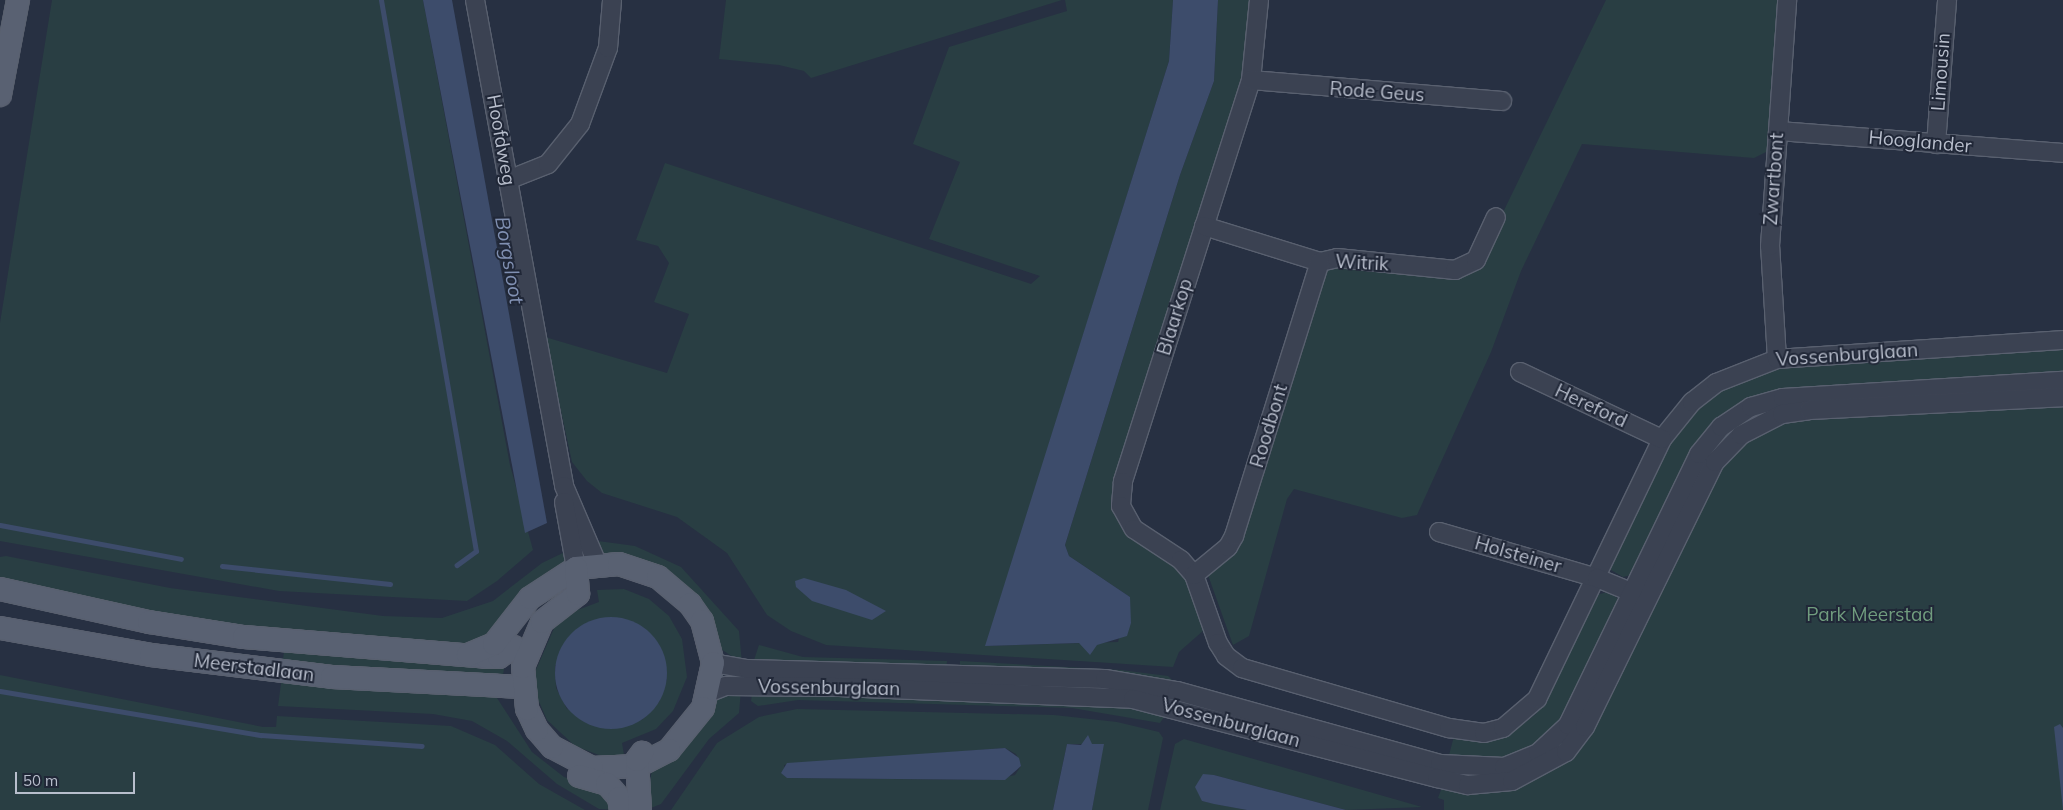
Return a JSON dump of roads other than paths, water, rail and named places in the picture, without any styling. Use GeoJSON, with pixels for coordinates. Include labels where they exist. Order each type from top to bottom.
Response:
{"type":"FeatureCollection","features":[{"type":"Feature","properties":{"kind":"main road"},"geometry":{"type":"LineString","coordinates":[[0,95],[18,0]]}},
{"type":"Feature","properties":{"kind":"main road"},"geometry":{"type":"LineString","coordinates":[[584,571],[578,594],[556,608],[535,632],[516,686],[537,730],[570,760],[614,770],[637,766],[682,738],[710,692],[702,622],[676,588],[639,568],[584,571],[530,598],[510,639],[516,686],[522,726],[544,756],[559,767],[612,790],[621,810]]}},
{"type":"Feature","properties":{"kind":"main road","name":"Meerstadlaan"},"geometry":{"type":"LineString","coordinates":[[0,589],[149,622],[244,637],[468,654],[510,639]]}},
{"type":"Feature","properties":{"kind":"main road","name":"Meerstadlaan"},"geometry":{"type":"LineString","coordinates":[[0,628],[151,655],[332,677],[516,686]]}},
{"type":"Feature","properties":{"kind":"main road"},"geometry":{"type":"LineString","coordinates":[[640,810],[637,766],[639,755],[663,740],[682,719],[706,660]]}},
{"type":"Feature","properties":{"kind":"street","name":"Hoofdweg"},"geometry":{"type":"LineString","coordinates":[[475,0],[564,486],[584,571]]}},
{"type":"Feature","properties":{"kind":"street"},"geometry":{"type":"LineString","coordinates":[[508,180],[548,164],[580,124],[608,48],[612,0]]}},
{"type":"Feature","properties":{"kind":"street","name":"Blaarkop"},"geometry":{"type":"LineString","coordinates":[[1203,604],[1194,575],[1181,560],[1134,529],[1122,506],[1123,482],[1251,80],[1259,0]]}},
{"type":"Feature","properties":{"kind":"street","name":"Zwartbont"},"geometry":{"type":"LineString","coordinates":[[1777,359],[1770,246],[1786,0]]}},
{"type":"Feature","properties":{"kind":"street","name":"Limousin"},"geometry":{"type":"LineString","coordinates":[[1936,144],[1947,0]]}},
{"type":"Feature","properties":{"kind":"street","name":"Rode Geus"},"geometry":{"type":"LineString","coordinates":[[1251,80],[1502,102]]}},
{"type":"Feature","properties":{"kind":"street","name":"Hooglander"},"geometry":{"type":"LineString","coordinates":[[1778,131],[2063,153]]}},
{"type":"Feature","properties":{"kind":"street","name":"Witrik"},"geometry":{"type":"LineString","coordinates":[[1204,226],[1320,262],[1337,258],[1466,268],[1476,260],[1496,217]]}},
{"type":"Feature","properties":{"kind":"street","name":"Roodbont"},"geometry":{"type":"LineString","coordinates":[[1194,575],[1228,547],[1234,536],[1320,262]]}},
{"type":"Feature","properties":{"kind":"street","name":"Vossenburglaan"},"geometry":{"type":"LineString","coordinates":[[1203,604],[1226,656],[1242,668],[1449,728],[1484,732],[1518,719],[1537,699],[1597,578],[1662,439],[1692,402],[1716,382],[1777,359],[2063,340]]}},
{"type":"Feature","properties":{"kind":"street","name":"Hereford"},"geometry":{"type":"LineString","coordinates":[[1520,372],[1662,439]]}},
{"type":"Feature","properties":{"kind":"street","name":"Vossenburglaan"},"geometry":{"type":"LineString","coordinates":[[710,692],[726,686],[839,687],[1133,699],[1437,778],[1492,785],[1546,766],[1578,738],[1699,454],[1721,427],[1751,407],[1783,398],[2063,381]]}},
{"type":"Feature","properties":{"kind":"street","name":"Vossenburglaan"},"geometry":{"type":"LineString","coordinates":[[706,660],[748,669],[1131,683],[1177,691],[1440,764],[1488,768],[1538,753],[1560,735],[1575,713],[1715,462],[1728,445],[1757,424],[1809,410],[2063,397]]}},
{"type":"Feature","properties":{"kind":"street","name":"Holsteiner"},"geometry":{"type":"LineString","coordinates":[[1439,532],[1597,578]]}},
{"type":"Feature","properties":{"kind":"street"},"geometry":{"type":"LineString","coordinates":[[1597,578],[1640,596]]}},
{"type":"Feature","properties":{"kind":"water"},"geometry":{"type":"Polygon","coordinates":[[[423,0],[452,0],[547,523],[525,533],[423,0]]]}},
{"type":"Feature","properties":{"kind":"water"},"geometry":{"type":"Polygon","coordinates":[[[1173,0],[1218,0],[1214,81],[1180,175],[1065,545],[1069,556],[1130,597],[1131,623],[1127,636],[1097,645],[1090,655],[1079,643],[985,646],[1169,61],[1173,0]]]}},
{"type":"Feature","properties":{"kind":"water"},"geometry":{"type":"Polygon","coordinates":[[[804,578],[846,590],[886,611],[872,620],[812,601],[796,587],[795,581],[804,578]]]}},
{"type":"Feature","properties":{"kind":"water"},"geometry":{"type":"Polygon","coordinates":[[[611,617],[633,621],[651,633],[663,651],[667,673],[663,695],[651,713],[633,725],[611,729],[589,725],[571,713],[559,695],[555,673],[559,651],[571,633],[589,621],[611,617]]]}},
{"type":"Feature","properties":{"kind":"water"},"geometry":{"type":"Polygon","coordinates":[[[2060,724],[2063,728],[2063,810],[2054,727],[2060,724]]]}},
{"type":"Feature","properties":{"kind":"water"},"geometry":{"type":"Polygon","coordinates":[[[1088,735],[1092,744],[1104,744],[1092,810],[1053,810],[1067,744],[1081,745],[1088,735]]]}},
{"type":"Feature","properties":{"kind":"water"},"geometry":{"type":"Polygon","coordinates":[[[1005,748],[1019,758],[1021,766],[1005,780],[787,778],[781,773],[787,763],[1005,748]]]}},
{"type":"Feature","properties":{"kind":"water"},"geometry":{"type":"Polygon","coordinates":[[[1203,774],[1214,775],[1346,810],[1247,810],[1202,801],[1195,787],[1203,774]]]}},
{"type":"Feature","properties":{"kind":"waterway"},"geometry":{"type":"LineString","coordinates":[[381,0],[476,551],[457,565]]}},
{"type":"Feature","properties":{"kind":"waterway"},"geometry":{"type":"LineString","coordinates":[[0,525],[181,559]]}},
{"type":"Feature","properties":{"kind":"waterway"},"geometry":{"type":"LineString","coordinates":[[222,566],[390,584]]}},
{"type":"Feature","properties":{"kind":"waterway"},"geometry":{"type":"LineString","coordinates":[[0,691],[261,735],[422,746]]}},
{"type":"Feature","properties":{"kind":"water label","name":"Borgsloot"},"geometry":{"type":"Point","coordinates":[510,260]}},
{"type":"Feature","properties":{"kind":"park label","name":"Park Meerstad"},"geometry":{"type":"Point","coordinates":[1870,615]}}]}
